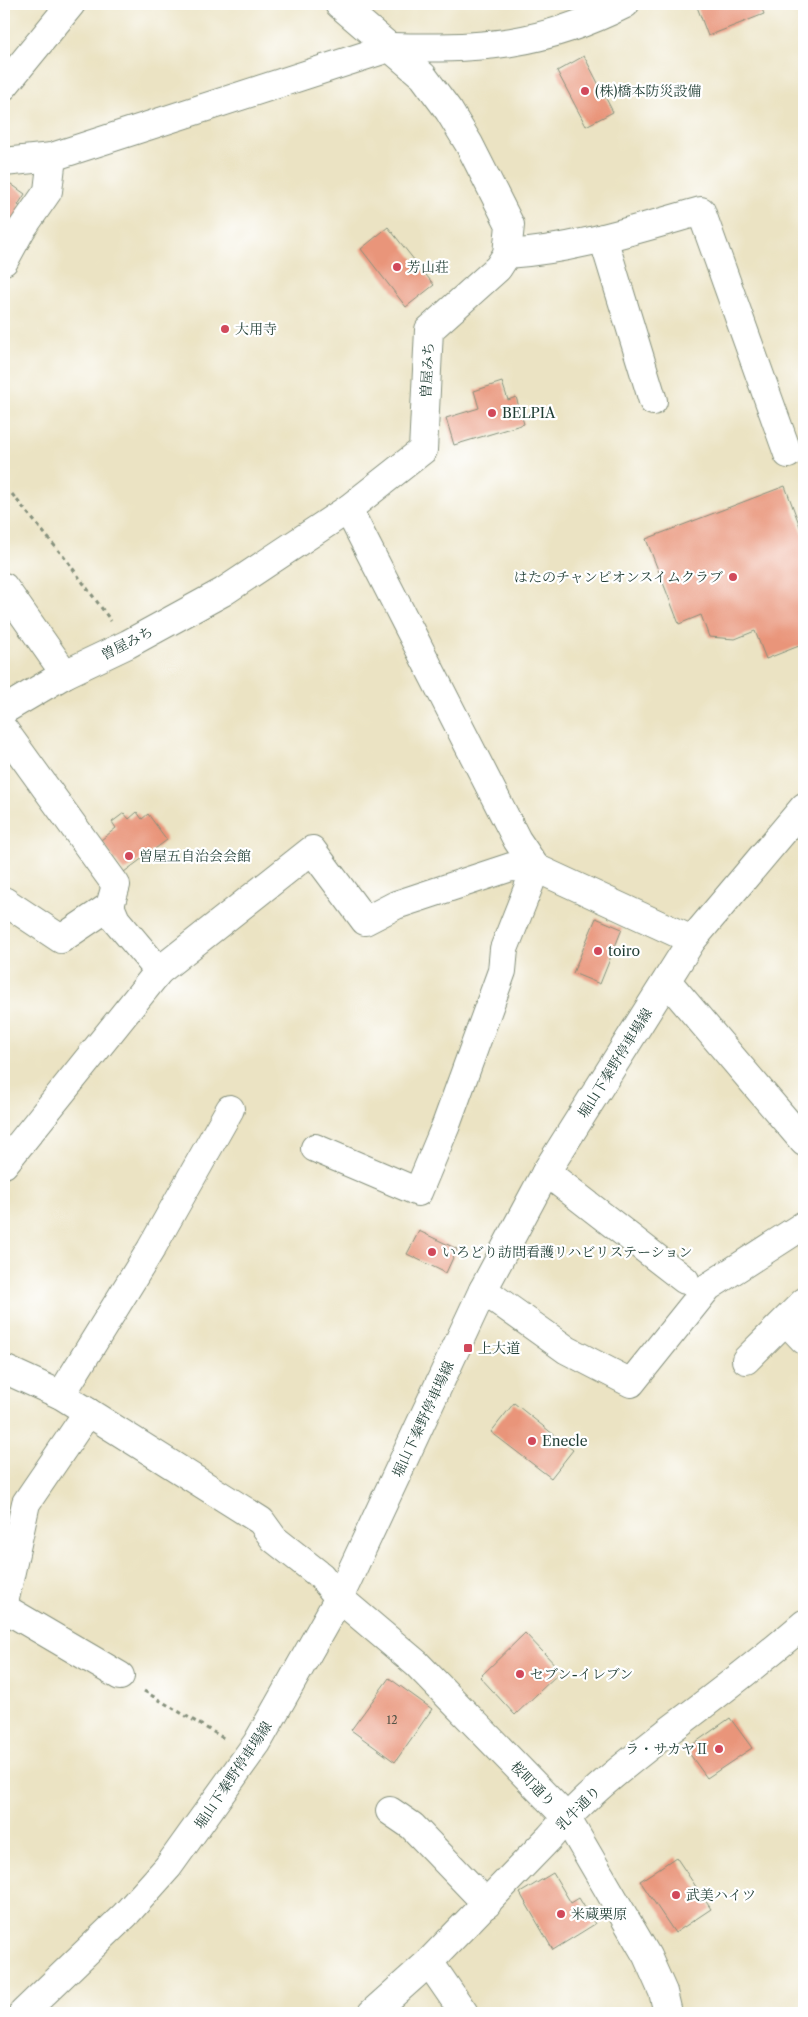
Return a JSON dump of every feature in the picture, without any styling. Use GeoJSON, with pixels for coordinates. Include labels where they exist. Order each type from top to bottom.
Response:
{"type":"FeatureCollection","features":[{"type":"Feature","properties":{"kind":"street"},"geometry":{"type":"LineString","coordinates":[[5,83],[71,4]]}},
{"type":"Feature","properties":{"kind":"street"},"geometry":{"type":"LineString","coordinates":[[339,4],[392,47],[423,76],[449,111],[469,144],[510,225],[507,254],[536,252],[603,238],[701,211],[788,454]]}},
{"type":"Feature","properties":{"kind":"street"},"geometry":{"type":"LineString","coordinates":[[4,162],[52,157],[149,134],[392,47],[444,49],[498,46],[566,31],[625,4]]}},
{"type":"Feature","properties":{"kind":"street"},"geometry":{"type":"LineString","coordinates":[[4,261],[21,230],[48,191],[52,157]]}},
{"type":"Feature","properties":{"kind":"street"},"geometry":{"type":"LineString","coordinates":[[603,238],[653,401]]}},
{"type":"Feature","properties":{"kind":"street","name":"曽屋みち"},"geometry":{"type":"LineString","coordinates":[[4,710],[65,674],[128,644],[223,592],[348,509],[423,450],[429,330],[498,268],[507,254]]}},
{"type":"Feature","properties":{"kind":"street"},"geometry":{"type":"LineString","coordinates":[[348,509],[518,840],[536,868]]}},
{"type":"Feature","properties":{"kind":"street"},"geometry":{"type":"LineString","coordinates":[[4,587],[65,674]]}},
{"type":"Feature","properties":{"kind":"street"},"geometry":{"type":"LineString","coordinates":[[4,730],[116,885],[110,906],[116,920],[159,971]]}},
{"type":"Feature","properties":{"kind":"street","name":"堀山下秦野停車場線"},"geometry":{"type":"LineString","coordinates":[[22,2013],[125,1915],[168,1867],[257,1743],[340,1598],[482,1290],[546,1172],[692,940],[804,807]]}},
{"type":"Feature","properties":{"kind":"street"},"geometry":{"type":"LineString","coordinates":[[4,1164],[159,971],[312,850],[365,921],[396,905],[511,867],[536,868],[692,940]]}},
{"type":"Feature","properties":{"kind":"street"},"geometry":{"type":"LineString","coordinates":[[315,1148],[418,1192],[446,1125],[502,970],[504,949],[536,868]]}},
{"type":"Feature","properties":{"kind":"street"},"geometry":{"type":"LineString","coordinates":[[4,901],[61,939],[110,906]]}},
{"type":"Feature","properties":{"kind":"street"},"geometry":{"type":"LineString","coordinates":[[667,981],[804,1142]]}},
{"type":"Feature","properties":{"kind":"street"},"geometry":{"type":"LineString","coordinates":[[61,1395],[151,1249],[230,1108]]}},
{"type":"Feature","properties":{"kind":"street"},"geometry":{"type":"LineString","coordinates":[[546,1172],[685,1280]]}},
{"type":"Feature","properties":{"kind":"street"},"geometry":{"type":"LineString","coordinates":[[482,1290],[567,1350],[631,1383],[708,1287],[804,1225]]}},
{"type":"Feature","properties":{"kind":"street"},"geometry":{"type":"LineString","coordinates":[[746,1360],[798,1321]]}},
{"type":"Feature","properties":{"kind":"street","name":"桜町通り"},"geometry":{"type":"LineString","coordinates":[[4,1369],[61,1395],[261,1521],[274,1539],[321,1576],[340,1598],[417,1664],[566,1817],[647,1956],[663,1992],[668,2013]]}},
{"type":"Feature","properties":{"kind":"street"},"geometry":{"type":"LineString","coordinates":[[4,1603],[12,1523],[88,1412]]}},
{"type":"Feature","properties":{"kind":"street"},"geometry":{"type":"LineString","coordinates":[[4,1608],[120,1676]]}},
{"type":"Feature","properties":{"kind":"street","name":"乳牛通り"},"geometry":{"type":"LineString","coordinates":[[372,2013],[429,1962],[487,1904],[566,1817],[614,1774],[765,1658],[804,1624]]}},
{"type":"Feature","properties":{"kind":"street"},"geometry":{"type":"LineString","coordinates":[[390,1811],[412,1826],[487,1904]]}},
{"type":"Feature","properties":{"kind":"street"},"geometry":{"type":"LineString","coordinates":[[429,1962],[464,2013]]}},
{"type":"Feature","properties":{"kind":"path"},"geometry":{"type":"LineString","coordinates":[[12,494],[68,562],[128,644]]}},
{"type":"Feature","properties":{"kind":"path"},"geometry":{"type":"LineString","coordinates":[[120,1676],[231,1743]]}},
{"type":"Feature","properties":{"kind":"building"},"geometry":{"type":"Polygon","coordinates":[[[696,4],[760,4],[764,14],[708,36],[696,4]]]}},
{"type":"Feature","properties":{"kind":"building","name":"(株)橋本防災設備"},"geometry":{"type":"Polygon","coordinates":[[[584,56],[613,112],[586,126],[557,71],[584,56]]]}},
{"type":"Feature","properties":{"kind":"building"},"geometry":{"type":"Polygon","coordinates":[[[4,179],[25,194],[18,205],[25,210],[4,241],[4,179]]]}},
{"type":"Feature","properties":{"kind":"building","name":"芳山荘"},"geometry":{"type":"Polygon","coordinates":[[[388,227],[434,285],[406,307],[361,249],[388,227]]]}},
{"type":"Feature","properties":{"kind":"building","name":"BELPIA"},"geometry":{"type":"Polygon","coordinates":[[[502,382],[508,400],[516,397],[524,424],[454,445],[446,418],[479,408],[474,391],[502,382]]]}},
{"type":"Feature","properties":{"kind":"building","name":"はたのチャンピオンスイムクラブ"},"geometry":{"type":"Polygon","coordinates":[[[785,486],[804,537],[804,644],[766,659],[755,631],[735,639],[709,637],[701,615],[679,624],[646,539],[785,486]]]}},
{"type":"Feature","properties":{"kind":"building","name":"曽屋五自治会会館"},"geometry":{"type":"Polygon","coordinates":[[[137,812],[142,819],[148,814],[167,840],[124,872],[101,840],[116,828],[112,822],[124,813],[129,819],[137,812]]]}},
{"type":"Feature","properties":{"kind":"building","name":"toiro"},"geometry":{"type":"Polygon","coordinates":[[[596,918],[622,929],[600,984],[573,973],[596,918]]]}},
{"type":"Feature","properties":{"kind":"building","name":"いろどり訪問看護リハビリステーション"},"geometry":{"type":"Polygon","coordinates":[[[419,1231],[457,1249],[446,1273],[407,1254],[419,1231]]]}},
{"type":"Feature","properties":{"kind":"building","name":"Enecle"},"geometry":{"type":"Polygon","coordinates":[[[514,1403],[573,1450],[551,1478],[491,1432],[514,1403]]]}},
{"type":"Feature","properties":{"kind":"building","name":"セブン-イレブン"},"geometry":{"type":"Polygon","coordinates":[[[525,1633],[561,1671],[515,1715],[480,1677],[525,1633]]]}},
{"type":"Feature","properties":{"kind":"building"},"geometry":{"type":"Polygon","coordinates":[[[389,1678],[432,1709],[395,1762],[351,1730],[389,1678]]]}},
{"type":"Feature","properties":{"kind":"building","name":"ラ・サカヤⅡ"},"geometry":{"type":"Polygon","coordinates":[[[730,1718],[752,1748],[707,1778],[686,1749],[730,1718]]]}},
{"type":"Feature","properties":{"kind":"building","name":"武美ハイツ"},"geometry":{"type":"Polygon","coordinates":[[[676,1857],[711,1909],[675,1933],[640,1881],[676,1857]]]}},
{"type":"Feature","properties":{"kind":"building","name":"米蔵栗原"},"geometry":{"type":"Polygon","coordinates":[[[553,1873],[571,1903],[579,1898],[595,1924],[553,1950],[520,1893],[553,1873]]]}},
{"type":"Feature","properties":{"kind":"place","name":"(株)橋本防災設備"},"geometry":{"type":"Point","coordinates":[585,91]}},
{"type":"Feature","properties":{"kind":"place","name":"芳山荘"},"geometry":{"type":"Point","coordinates":[397,267]}},
{"type":"Feature","properties":{"kind":"place","name":"大用寺"},"geometry":{"type":"Point","coordinates":[225,329]}},
{"type":"Feature","properties":{"kind":"place","name":"BELPIA"},"geometry":{"type":"Point","coordinates":[492,413]}},
{"type":"Feature","properties":{"kind":"place","name":"はたのチャンピオンスイムクラブ"},"geometry":{"type":"Point","coordinates":[733,577]}},
{"type":"Feature","properties":{"kind":"place","name":"曽屋五自治会会館"},"geometry":{"type":"Point","coordinates":[129,856]}},
{"type":"Feature","properties":{"kind":"place","name":"toiro"},"geometry":{"type":"Point","coordinates":[598,951]}},
{"type":"Feature","properties":{"kind":"place","name":"いろどり訪問看護リハビリステーション"},"geometry":{"type":"Point","coordinates":[432,1252]}},
{"type":"Feature","properties":{"kind":"place","name":"上大道"},"geometry":{"type":"Point","coordinates":[468,1348]}},
{"type":"Feature","properties":{"kind":"place","name":"Enecle"},"geometry":{"type":"Point","coordinates":[532,1441]}},
{"type":"Feature","properties":{"kind":"place","name":"セブン-イレブン"},"geometry":{"type":"Point","coordinates":[520,1674]}},
{"type":"Feature","properties":{"kind":"place","name":"ラ・サカヤⅡ"},"geometry":{"type":"Point","coordinates":[719,1749]}},
{"type":"Feature","properties":{"kind":"place","name":"武美ハイツ"},"geometry":{"type":"Point","coordinates":[676,1895]}},
{"type":"Feature","properties":{"kind":"place","name":"米蔵栗原"},"geometry":{"type":"Point","coordinates":[561,1914]}}]}
